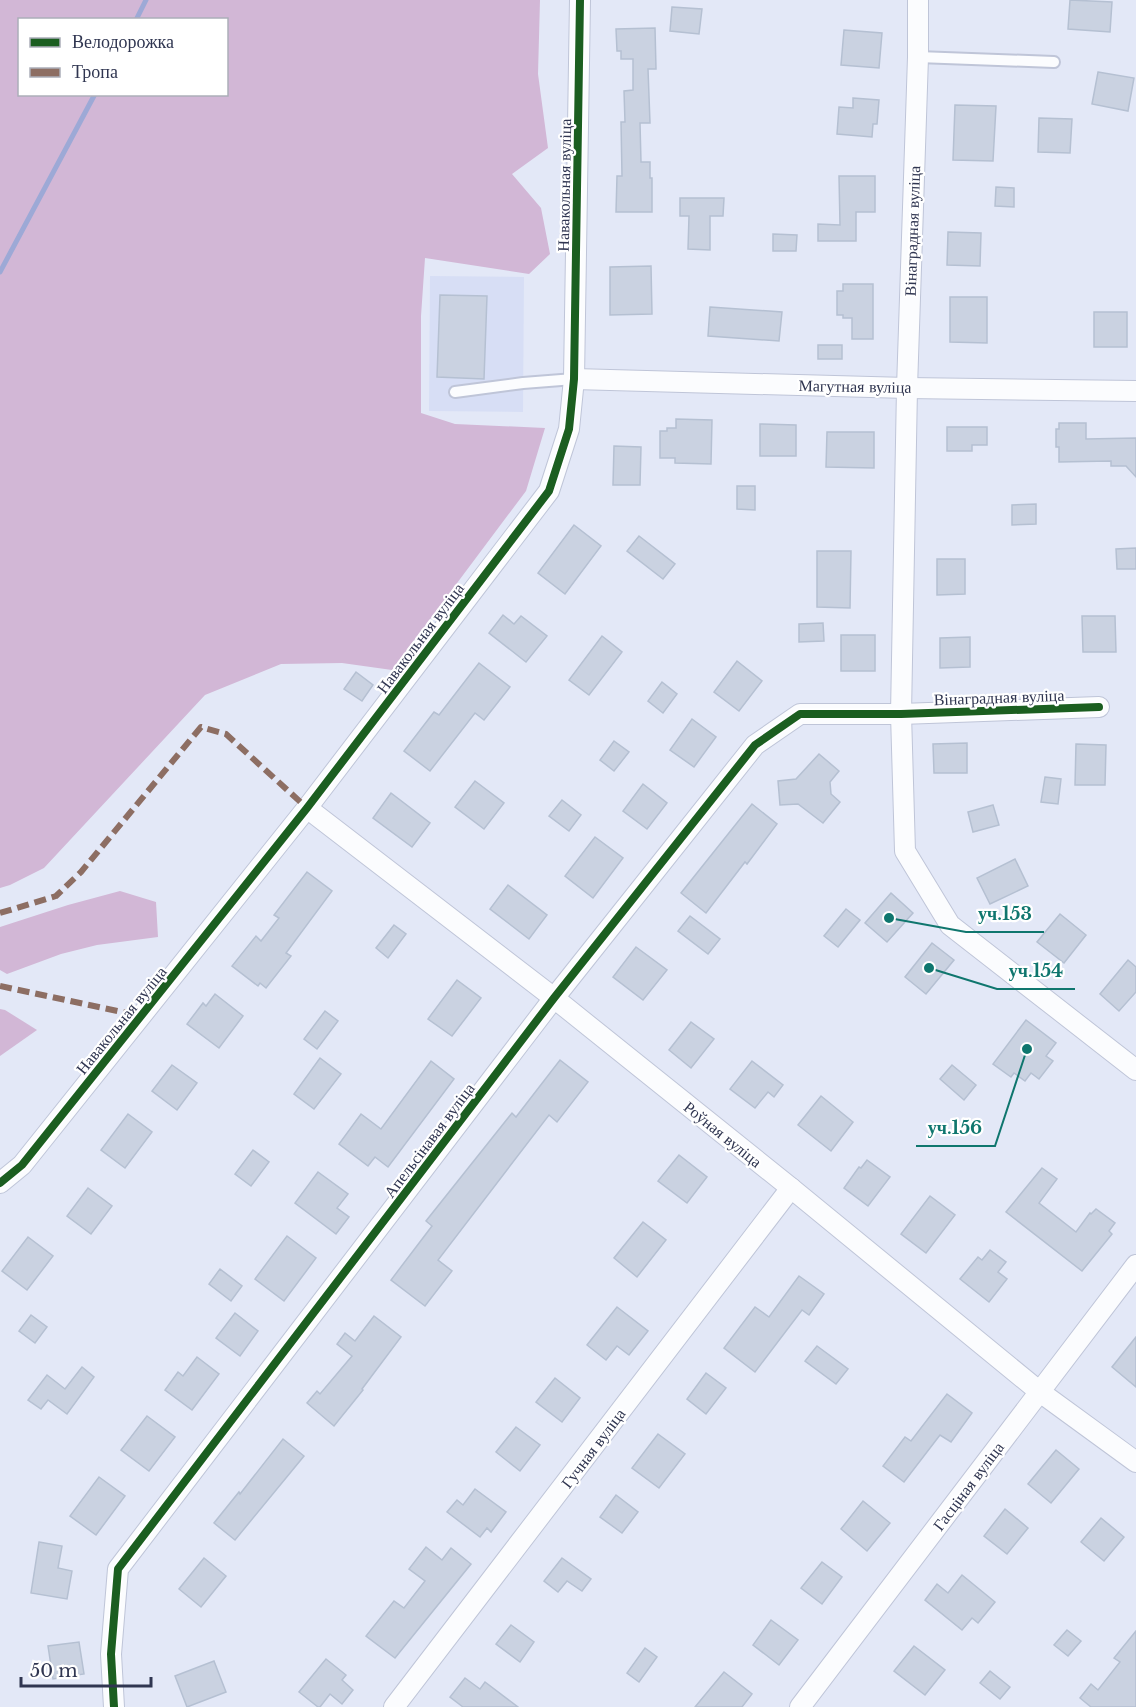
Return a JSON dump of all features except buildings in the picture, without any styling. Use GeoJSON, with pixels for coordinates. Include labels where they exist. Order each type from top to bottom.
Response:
{"type":"FeatureCollection","features":[{"type":"Feature","properties":{"kind":"street","name":"Навакольная вуліца"},"geometry":{"type":"LineString","coordinates":[[0,1183],[22,1165],[308,808],[549,491],[568,429],[574,379],[580,0]]}},
{"type":"Feature","properties":{"kind":"street","name":"Вінаградная вуліца"},"geometry":{"type":"LineString","coordinates":[[918,0],[901,714],[905,851],[950,925],[1136,1070]]}},
{"type":"Feature","properties":{"kind":"street","name":"Магутная вуліца"},"geometry":{"type":"LineString","coordinates":[[574,379],[907,388],[1136,391]]}},
{"type":"Feature","properties":{"kind":"street","name":"Вінаградная вуліца"},"geometry":{"type":"LineString","coordinates":[[901,714],[1099,707]]}},
{"type":"Feature","properties":{"kind":"street","name":"Апельсінавая вуліца"},"geometry":{"type":"LineString","coordinates":[[114,1707],[111,1654],[118,1569],[554,998],[755,745],[800,714],[901,714]]}},
{"type":"Feature","properties":{"kind":"street","name":"Роўная вуліца"},"geometry":{"type":"LineString","coordinates":[[308,808],[554,998],[1040,1392],[1136,1462]]}},
{"type":"Feature","properties":{"kind":"street","name":"Гучная вуліца"},"geometry":{"type":"LineString","coordinates":[[394,1707],[791,1188]]}},
{"type":"Feature","properties":{"kind":"street","name":"Гасціная вуліца"},"geometry":{"type":"LineString","coordinates":[[800,1707],[1136,1265]]}},
{"type":"Feature","properties":{"kind":"lane"},"geometry":{"type":"LineString","coordinates":[[918,57],[1054,62]]}},
{"type":"Feature","properties":{"kind":"lane"},"geometry":{"type":"LineString","coordinates":[[455,392],[574,379]]}},
{"type":"Feature","properties":{"kind":"shaded area"},"geometry":{"type":"Polygon","coordinates":[[[0,0],[540,0],[538,74],[548,148],[512,174],[541,208],[550,254],[529,274],[425,258],[421,316],[421,413],[455,424],[545,428],[526,491],[392,670],[342,663],[281,664],[205,695],[44,868],[0,888],[0,0]]]}},
{"type":"Feature","properties":{"kind":"shaded area"},"geometry":{"type":"Polygon","coordinates":[[[430,276],[524,277],[523,412],[429,411],[430,276]]]}},
{"type":"Feature","properties":{"kind":"shaded area"},"geometry":{"type":"Polygon","coordinates":[[[120,891],[156,902],[158,937],[97,945],[61,954],[7,974],[0,970],[0,927],[120,891]]]}},
{"type":"Feature","properties":{"kind":"shaded area"},"geometry":{"type":"Polygon","coordinates":[[[0,1009],[37,1030],[0,1056],[0,1009]]]}},
{"type":"Feature","properties":{"kind":"waterway"},"geometry":{"type":"LineString","coordinates":[[137,18],[146,0]]}},
{"type":"Feature","properties":{"kind":"waterway"},"geometry":{"type":"LineString","coordinates":[[0,272],[94,96]]}},
{"type":"Feature","properties":{"kind":"marked path"},"geometry":{"type":"LineString","coordinates":[[0,913],[56,896],[81,872],[201,727],[226,734],[307,808]]}},
{"type":"Feature","properties":{"kind":"marked path"},"geometry":{"type":"LineString","coordinates":[[0,986],[141,1016]]}},
{"type":"Feature","properties":{"kind":"cycle path"},"geometry":{"type":"LineString","coordinates":[[0,1183],[22,1165],[307,808],[549,491],[569,429],[574,379],[580,0]]}},
{"type":"Feature","properties":{"kind":"cycle path"},"geometry":{"type":"LineString","coordinates":[[114,1707],[111,1654],[118,1569],[554,998],[755,745],[800,714],[901,714],[1099,707]]}},
{"type":"Feature","properties":{"kind":"place","name":"уч.153"},"geometry":{"type":"Point","coordinates":[889,918]}},
{"type":"Feature","properties":{"kind":"place","name":"уч.154"},"geometry":{"type":"Point","coordinates":[929,968]}},
{"type":"Feature","properties":{"kind":"place","name":"уч.156"},"geometry":{"type":"Point","coordinates":[1027,1049]}}]}
